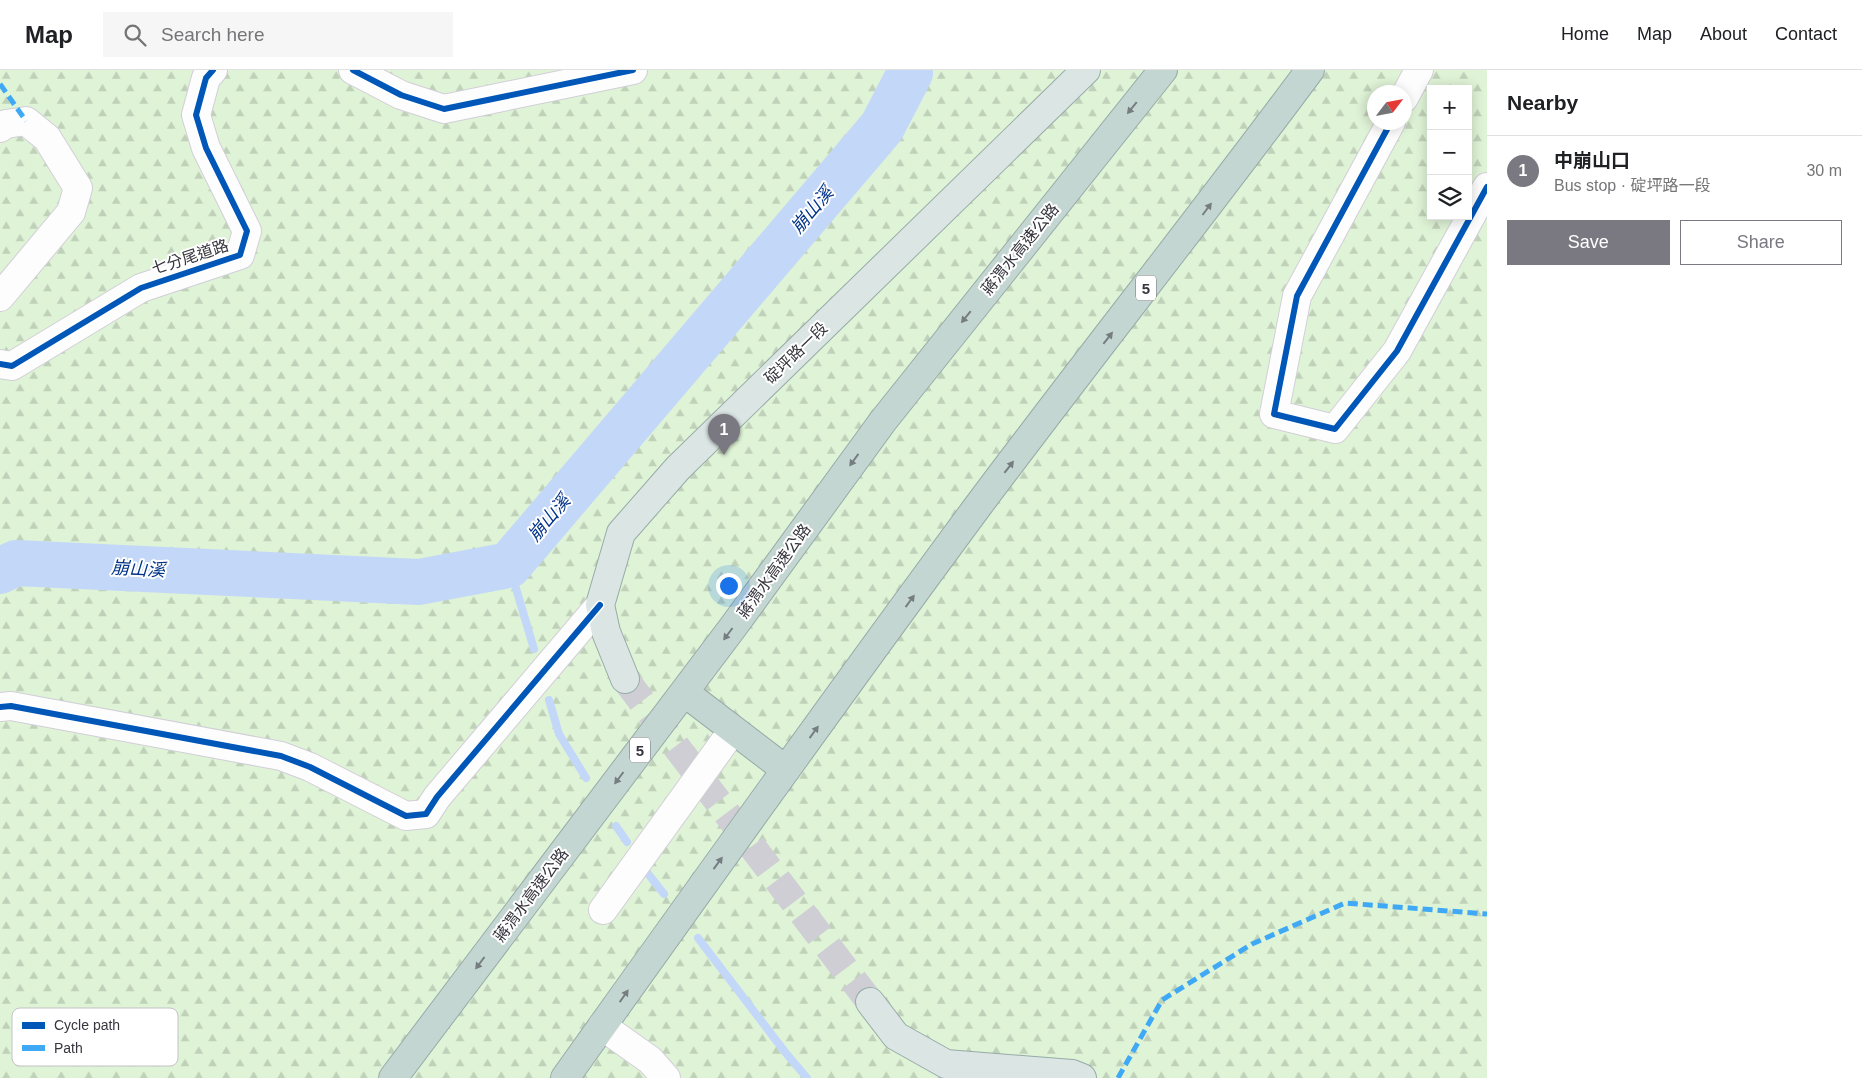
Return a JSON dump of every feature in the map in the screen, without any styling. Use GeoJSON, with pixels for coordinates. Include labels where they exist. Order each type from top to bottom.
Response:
{"type":"FeatureCollection","features":[{"type":"Feature","properties":{"kind":"highway","name":"蔣渭水高速公路"},"geometry":{"type":"LineString","coordinates":[[393,1078],[684,692],[883,421],[1163,70]]}},
{"type":"Feature","properties":{"kind":"highway","name":"5"},"geometry":{"type":"LineString","coordinates":[[565,1078],[979,505],[1210,205],[1310,70]]}},
{"type":"Feature","properties":{"kind":"highway"},"geometry":{"type":"LineString","coordinates":[[684,692],[786,770]]}},
{"type":"Feature","properties":{"kind":"main road","name":"碇坪路一段"},"geometry":{"type":"LineString","coordinates":[[625,679],[606,632],[600,606],[621,533],[678,468],[1086,70]]}},
{"type":"Feature","properties":{"kind":"main road"},"geometry":{"type":"LineString","coordinates":[[870,1002],[896,1036],[946,1064],[1072,1074],[1082,1078]]}},
{"type":"Feature","properties":{"kind":"street","name":"七分尾道路"},"geometry":{"type":"LineString","coordinates":[[0,364],[12,366],[141,288],[240,255],[247,231],[206,148],[196,114],[206,78],[213,70]]}},
{"type":"Feature","properties":{"kind":"street"},"geometry":{"type":"LineString","coordinates":[[353,70],[401,95],[444,109],[633,70]]}},
{"type":"Feature","properties":{"kind":"street"},"geometry":{"type":"LineString","coordinates":[[1411,85],[1420,70]]}},
{"type":"Feature","properties":{"kind":"street"},"geometry":{"type":"LineString","coordinates":[[0,128],[6,124],[26,121],[47,138],[78,188],[72,212],[0,297]]}},
{"type":"Feature","properties":{"kind":"street"},"geometry":{"type":"LineString","coordinates":[[1387,130],[1297,296],[1274,414],[1335,429],[1397,351],[1487,187]]}},
{"type":"Feature","properties":{"kind":"street"},"geometry":{"type":"LineString","coordinates":[[0,707],[11,706],[281,756],[310,767],[406,816],[426,814],[437,797],[600,606]]}},
{"type":"Feature","properties":{"kind":"street"},"geometry":{"type":"LineString","coordinates":[[603,910],[733,730]]}},
{"type":"Feature","properties":{"kind":"street"},"geometry":{"type":"LineString","coordinates":[[602,1026],[650,1060],[666,1078]]}},
{"type":"Feature","properties":{"kind":"green space"},"geometry":{"type":"Polygon","coordinates":[[[0,70],[1487,70],[1487,1078],[0,1078],[0,70]]]}},
{"type":"Feature","properties":{"kind":"waterway","name":"崩山溪"},"geometry":{"type":"LineString","coordinates":[[0,571],[16,563],[419,582],[509,565],[882,127],[910,73]]}},
{"type":"Feature","properties":{"kind":"waterway"},"geometry":{"type":"LineString","coordinates":[[509,565],[534,649]]}},
{"type":"Feature","properties":{"kind":"waterway"},"geometry":{"type":"LineString","coordinates":[[549,700],[559,734],[586,778]]}},
{"type":"Feature","properties":{"kind":"waterway"},"geometry":{"type":"LineString","coordinates":[[616,826],[627,842]]}},
{"type":"Feature","properties":{"kind":"waterway"},"geometry":{"type":"LineString","coordinates":[[642,866],[664,894]]}},
{"type":"Feature","properties":{"kind":"waterway"},"geometry":{"type":"LineString","coordinates":[[698,938],[807,1078]]}},
{"type":"Feature","properties":{"kind":"tunnel"},"geometry":{"type":"LineString","coordinates":[[625,679],[870,1002]]}},
{"type":"Feature","properties":{"kind":"marked path"},"geometry":{"type":"LineString","coordinates":[[0,84],[26,121]]}},
{"type":"Feature","properties":{"kind":"marked path"},"geometry":{"type":"LineString","coordinates":[[1118,1078],[1162,1000],[1252,944],[1345,903],[1487,914]]}},
{"type":"Feature","properties":{"kind":"cycle path"},"geometry":{"type":"LineString","coordinates":[[0,364],[12,366],[141,288],[240,255],[247,231],[206,148],[196,115],[206,78],[213,70]]}},
{"type":"Feature","properties":{"kind":"cycle path"},"geometry":{"type":"LineString","coordinates":[[353,70],[401,95],[444,109],[633,70]]}},
{"type":"Feature","properties":{"kind":"cycle path"},"geometry":{"type":"LineString","coordinates":[[1387,130],[1297,296],[1274,414],[1335,429],[1397,351],[1487,187]]}},
{"type":"Feature","properties":{"kind":"cycle path"},"geometry":{"type":"LineString","coordinates":[[0,707],[11,706],[281,756],[310,767],[406,816],[426,814],[437,797],[600,605]]}},
{"type":"Feature","properties":{"kind":"place","name":"中崩山口"},"geometry":{"type":"Point","coordinates":[724,455]}}]}
